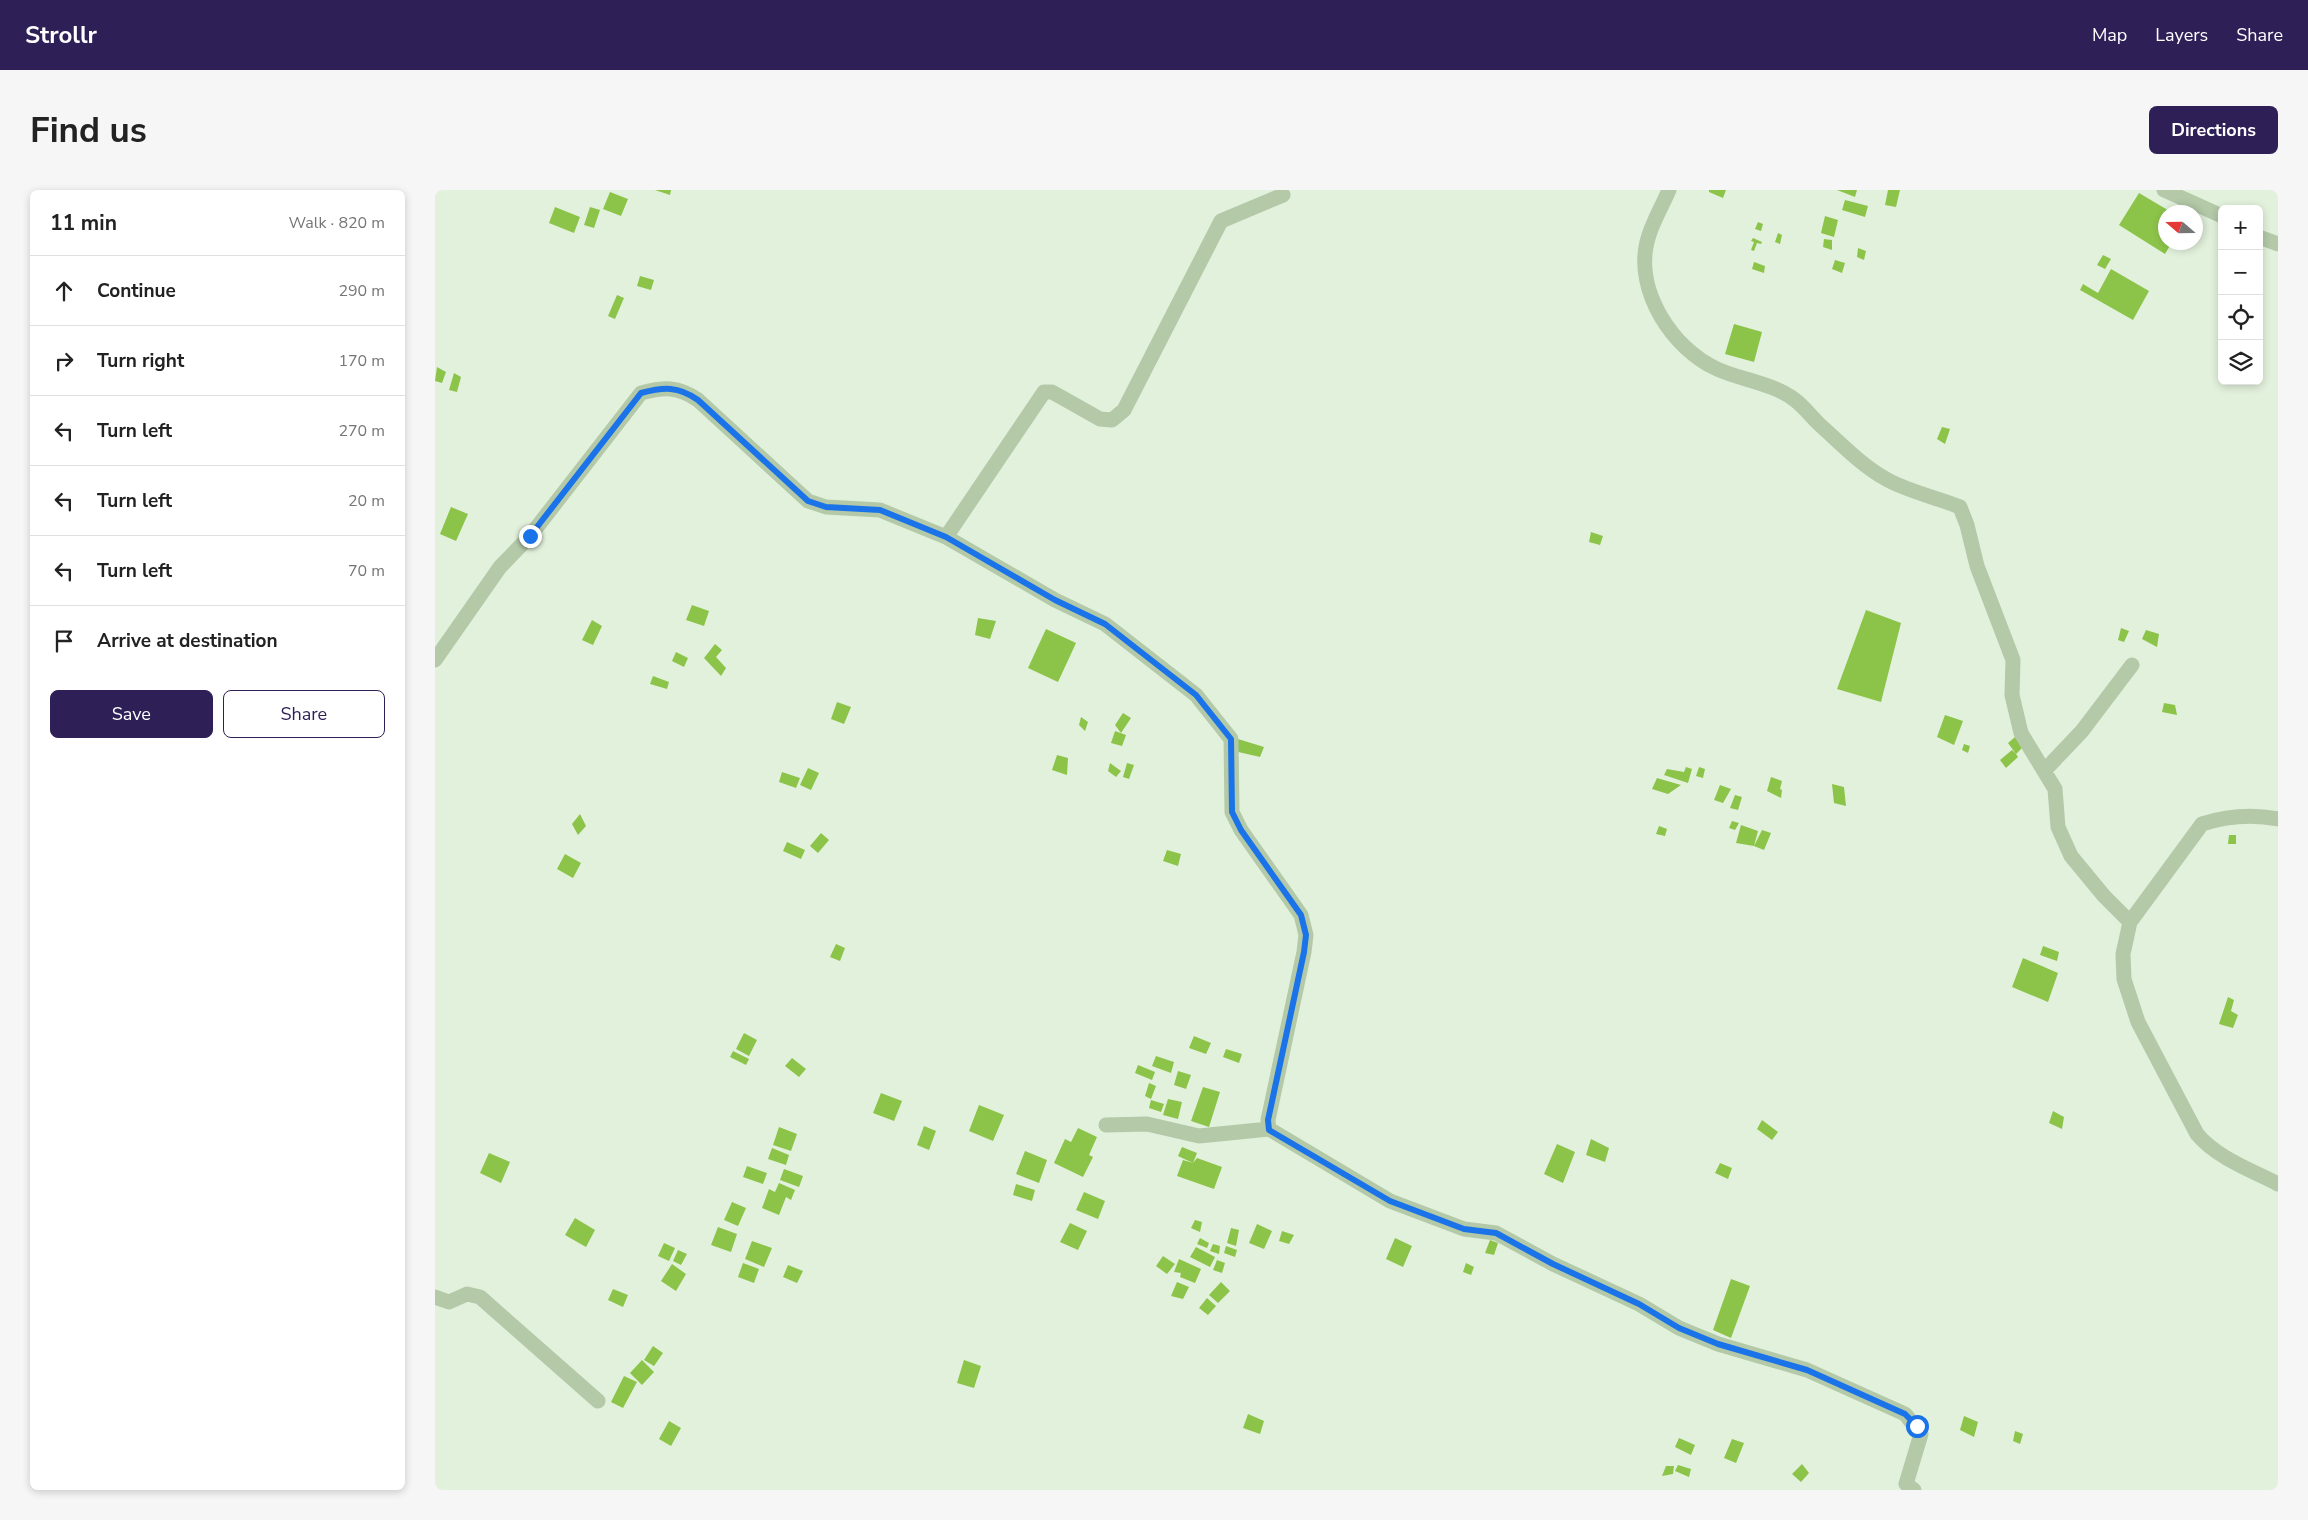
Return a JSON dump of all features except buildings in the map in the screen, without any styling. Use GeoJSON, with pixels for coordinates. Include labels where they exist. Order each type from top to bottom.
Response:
{"type":"FeatureCollection","features":[{"type":"Feature","properties":{"kind":"street"},"geometry":{"type":"LineString","coordinates":[[1669,190],[1646,244],[1645,266],[1660,316],[1678,340],[1698,359],[1719,370],[1759,383],[1794,399],[1819,424],[1885,478],[1960,507],[1967,525],[1977,566],[2013,660],[2012,695],[2021,733],[2055,788],[2058,827],[2071,856],[2104,896],[2130,922]]}},
{"type":"Feature","properties":{"kind":"street"},"geometry":{"type":"LineString","coordinates":[[2164,190],[2218,214]]}},
{"type":"Feature","properties":{"kind":"street"},"geometry":{"type":"LineString","coordinates":[[946,537],[1045,392],[1052,392],[1100,420],[1112,420],[1124,410],[1221,222],[1283,195]]}},
{"type":"Feature","properties":{"kind":"street"},"geometry":{"type":"LineString","coordinates":[[2263,238],[2278,244]]}},
{"type":"Feature","properties":{"kind":"street"},"geometry":{"type":"LineString","coordinates":[[435,660],[500,567],[530,536],[641,393],[659,388],[684,390],[698,400],[808,501],[826,507],[880,510],[946,537],[1055,600],[1105,624],[1196,695],[1231,739],[1232,812],[1241,830],[1301,915],[1306,935],[1304,952],[1268,1120],[1269,1130]]}},
{"type":"Feature","properties":{"kind":"street"},"geometry":{"type":"LineString","coordinates":[[2045,770],[2082,731],[2132,665]]}},
{"type":"Feature","properties":{"kind":"street"},"geometry":{"type":"LineString","coordinates":[[2278,818],[2240,816],[2218,819],[2202,824],[2130,922],[2123,954],[2124,979],[2138,1022],[2197,1134],[2205,1144],[2216,1151],[2278,1184]]}},
{"type":"Feature","properties":{"kind":"street"},"geometry":{"type":"LineString","coordinates":[[1107,1125],[1147,1124],[1199,1136],[1269,1130],[1390,1201],[1464,1229],[1496,1233],[1553,1264],[1639,1304],[1679,1328],[1718,1344],[1807,1370],[1905,1414],[1921,1434],[1906,1484],[1914,1490]]}},
{"type":"Feature","properties":{"kind":"street"},"geometry":{"type":"LineString","coordinates":[[435,1297],[449,1302],[467,1294],[480,1297],[598,1401]]}},
{"type":"Feature","properties":{"kind":"route"},"geometry":{"type":"LineString","coordinates":[[530,536],[641,393],[659,388],[684,390],[698,400],[808,501],[826,507],[854,507],[880,510],[904,518],[946,537],[1055,600],[1105,624],[1196,695],[1218,720],[1231,739],[1232,812],[1241,830],[1301,915],[1306,935],[1304,952],[1268,1120],[1269,1130],[1390,1201],[1464,1229],[1496,1233],[1553,1264],[1639,1304],[1668,1323],[1718,1344],[1807,1370],[1905,1414],[1917,1426]]}}]}
